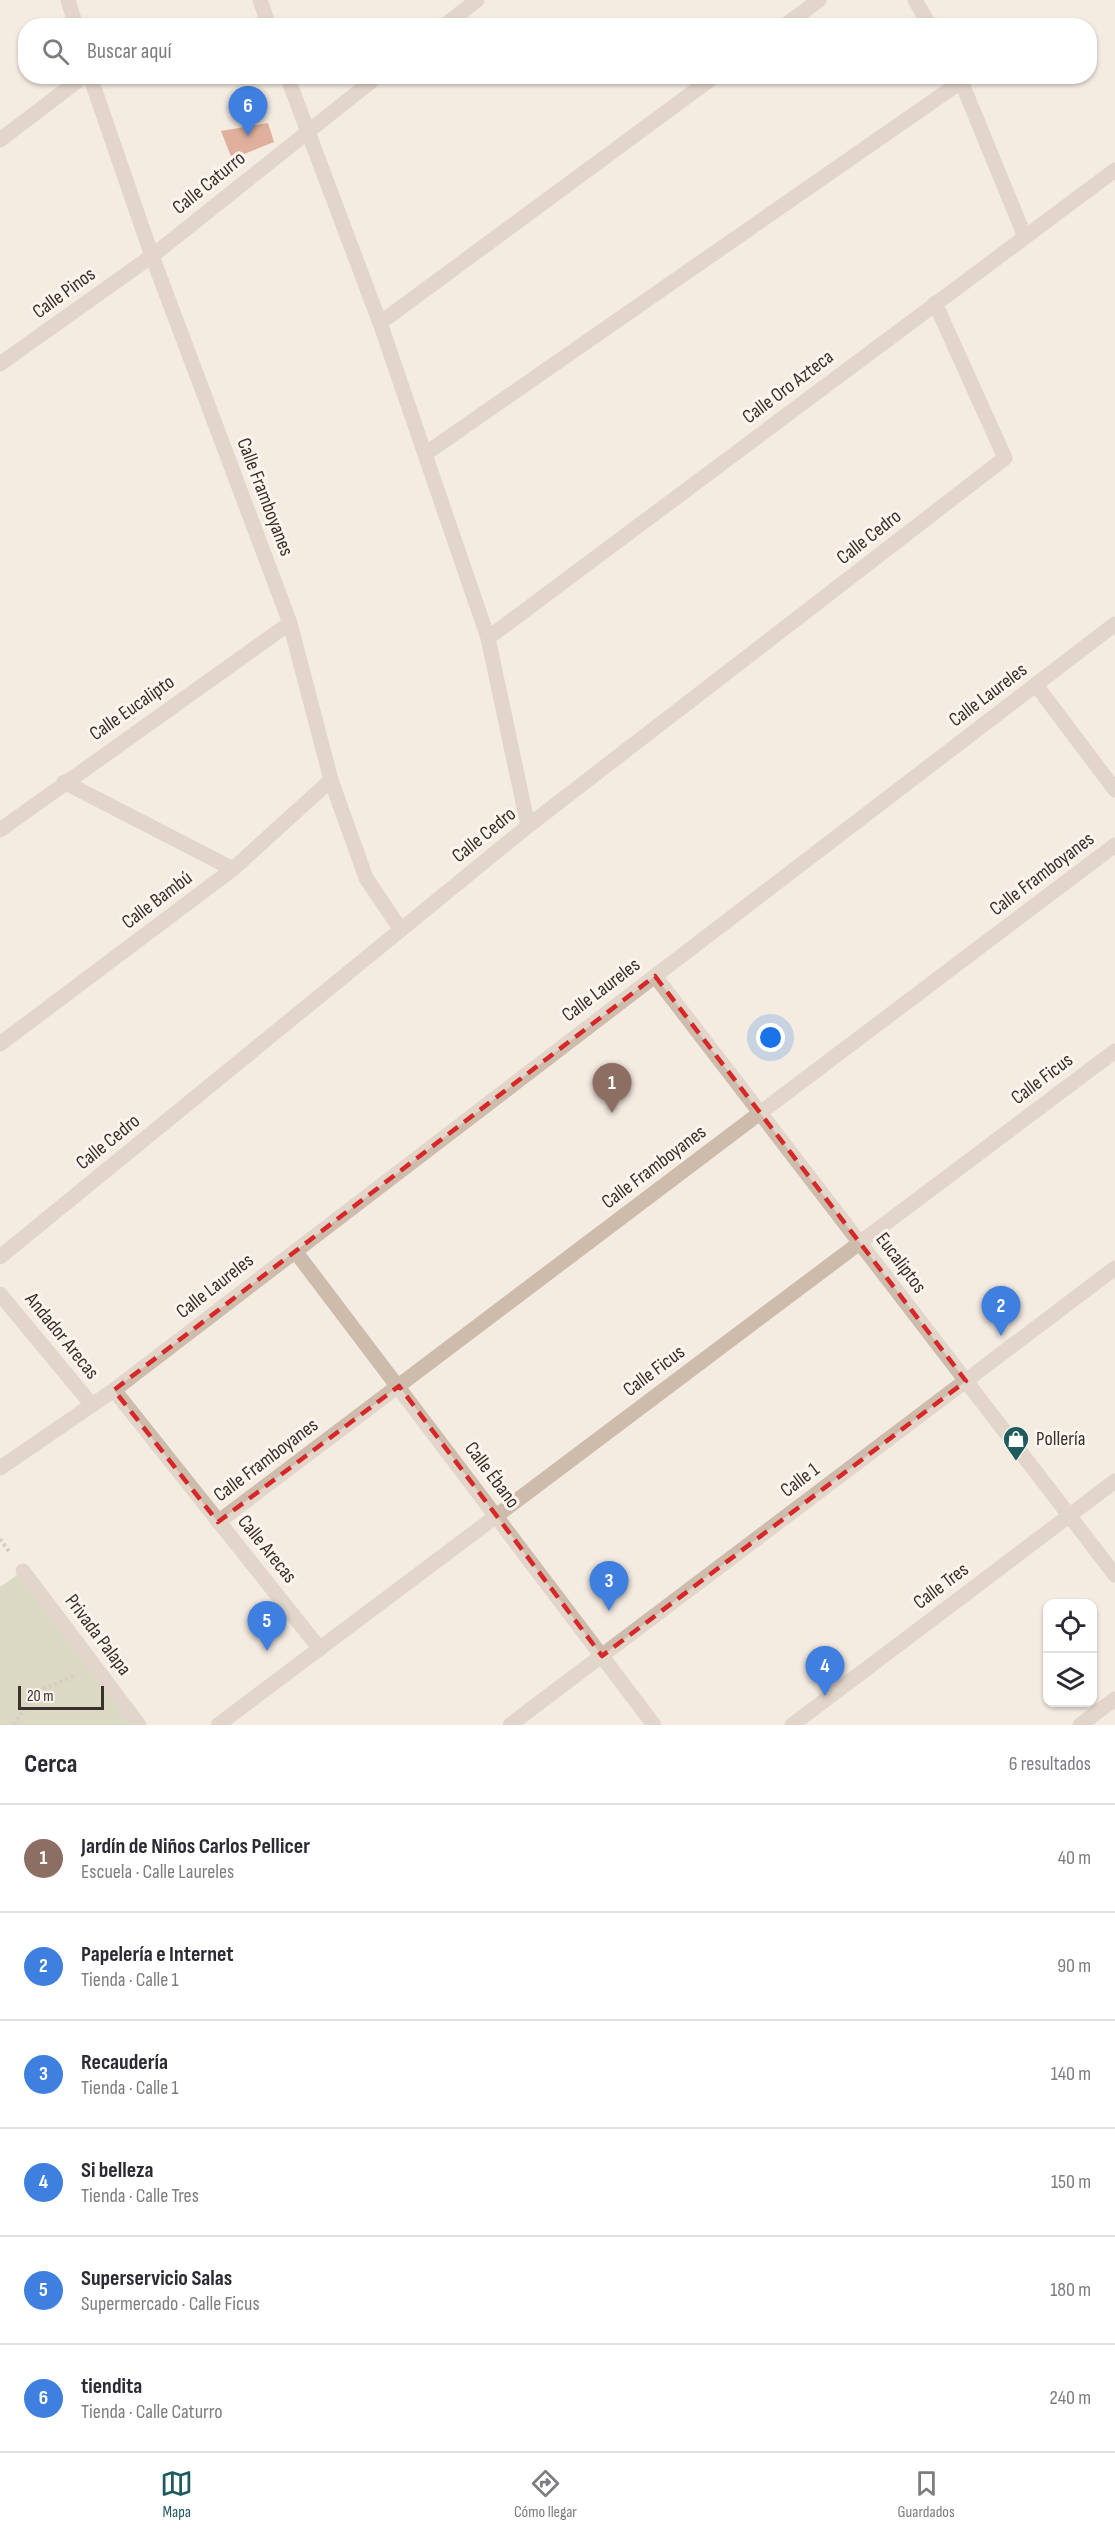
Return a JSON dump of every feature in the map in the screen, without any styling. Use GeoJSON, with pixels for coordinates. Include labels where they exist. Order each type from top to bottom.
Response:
{"type":"FeatureCollection","features":[{"type":"Feature","properties":{"kind":"street"},"geometry":{"type":"LineString","coordinates":[[69,0],[74,18]]}},
{"type":"Feature","properties":{"kind":"street"},"geometry":{"type":"LineString","coordinates":[[260,0],[266,18]]}},
{"type":"Feature","properties":{"kind":"street"},"geometry":{"type":"LineString","coordinates":[[454,18],[477,0]]}},
{"type":"Feature","properties":{"kind":"street"},"geometry":{"type":"LineString","coordinates":[[795,18],[819,0]]}},
{"type":"Feature","properties":{"kind":"street"},"geometry":{"type":"LineString","coordinates":[[915,0],[925,18]]}},
{"type":"Feature","properties":{"kind":"street"},"geometry":{"type":"LineString","coordinates":[[0,140],[74,84]]}},
{"type":"Feature","properties":{"kind":"street","name":"Calle Framboyanes"},"geometry":{"type":"LineString","coordinates":[[93,84],[152,256],[290,623],[331,780],[366,878],[401,930]]}},
{"type":"Feature","properties":{"kind":"street"},"geometry":{"type":"LineString","coordinates":[[290,84],[380,323],[488,638],[528,826]]}},
{"type":"Feature","properties":{"kind":"street","name":"Calle Caturro"},"geometry":{"type":"LineString","coordinates":[[152,256],[368,84]]}},
{"type":"Feature","properties":{"kind":"street"},"geometry":{"type":"LineString","coordinates":[[380,323],[704,84]]}},
{"type":"Feature","properties":{"kind":"street"},"geometry":{"type":"LineString","coordinates":[[425,454],[954,84]]}},
{"type":"Feature","properties":{"kind":"street"},"geometry":{"type":"LineString","coordinates":[[963,84],[1025,237]]}},
{"type":"Feature","properties":{"kind":"street","name":"Calle Oro Azteca"},"geometry":{"type":"LineString","coordinates":[[488,638],[1115,170]]}},
{"type":"Feature","properties":{"kind":"street","name":"Calle Pinos"},"geometry":{"type":"LineString","coordinates":[[0,364],[152,256]]}},
{"type":"Feature","properties":{"kind":"street","name":"Calle Cedro"},"geometry":{"type":"LineString","coordinates":[[0,1257],[528,826],[1005,458],[935,303]]}},
{"type":"Feature","properties":{"kind":"street","name":"Calle Eucalipto"},"geometry":{"type":"LineString","coordinates":[[0,830],[64,782],[290,623]]}},
{"type":"Feature","properties":{"kind":"street","name":"Calle Laureles"},"geometry":{"type":"LineString","coordinates":[[0,1468],[114,1390],[1115,624]]}},
{"type":"Feature","properties":{"kind":"street"},"geometry":{"type":"LineString","coordinates":[[1036,685],[1115,790]]}},
{"type":"Feature","properties":{"kind":"street","name":"Calle Bambú"},"geometry":{"type":"LineString","coordinates":[[0,1044],[233,869],[331,780]]}},
{"type":"Feature","properties":{"kind":"street"},"geometry":{"type":"LineString","coordinates":[[64,782],[233,869]]}},
{"type":"Feature","properties":{"kind":"street","name":"Calle Framboyanes"},"geometry":{"type":"LineString","coordinates":[[218,1522],[1115,845]]}},
{"type":"Feature","properties":{"kind":"street","name":"Eucaliptos"},"geometry":{"type":"LineString","coordinates":[[655,976],[1115,1575]]}},
{"type":"Feature","properties":{"kind":"street","name":"Calle Ficus"},"geometry":{"type":"LineString","coordinates":[[218,1725],[1115,1051]]}},
{"type":"Feature","properties":{"kind":"street","name":"Calle Ébano"},"geometry":{"type":"LineString","coordinates":[[295,1251],[654,1725]]}},
{"type":"Feature","properties":{"kind":"street","name":"Calle 1"},"geometry":{"type":"LineString","coordinates":[[510,1725],[1115,1268]]}},
{"type":"Feature","properties":{"kind":"street","name":"Andador Arecas"},"geometry":{"type":"LineString","coordinates":[[0,1294],[92,1405]]}},
{"type":"Feature","properties":{"kind":"street","name":"Calle Arecas"},"geometry":{"type":"LineString","coordinates":[[114,1390],[320,1649]]}},
{"type":"Feature","properties":{"kind":"street","name":"Calle Tres"},"geometry":{"type":"LineString","coordinates":[[792,1725],[1115,1481]]}},
{"type":"Feature","properties":{"kind":"street","name":"Privada Palapa"},"geometry":{"type":"LineString","coordinates":[[23,1571],[139,1725]]}},
{"type":"Feature","properties":{"kind":"street"},"geometry":{"type":"LineString","coordinates":[[1080,1725],[1115,1699]]}},
{"type":"Feature","properties":{"kind":"path"},"geometry":{"type":"LineString","coordinates":[[14,1725],[32,1694],[96,1667]]}},
{"type":"Feature","properties":{"kind":"highlighted area"},"geometry":{"type":"Polygon","coordinates":[[[655,976],[966,1381],[602,1656],[399,1386],[218,1522],[114,1390],[655,976]]]}},
{"type":"Feature","properties":{"kind":"green space"},"geometry":{"type":"Polygon","coordinates":[[[23,1571],[139,1725],[0,1725],[0,1587],[23,1571]]]}},
{"type":"Feature","properties":{"kind":"building"},"geometry":{"type":"Polygon","coordinates":[[[268,123],[274,142],[232,159],[221,131],[268,123]]]}},
{"type":"Feature","properties":{"kind":"place","name":"tiendita"},"geometry":{"type":"Point","coordinates":[248,136]}},
{"type":"Feature","properties":{"kind":"place","name":"Jardín de Niños Carlos Pellicer"},"geometry":{"type":"Point","coordinates":[612,1113]}},
{"type":"Feature","properties":{"kind":"place","name":"Papelería e Internet"},"geometry":{"type":"Point","coordinates":[1001,1336]}},
{"type":"Feature","properties":{"kind":"place","name":"Pollería"},"geometry":{"type":"Point","coordinates":[1016,1462]}},
{"type":"Feature","properties":{"kind":"place","name":"Recaudería"},"geometry":{"type":"Point","coordinates":[609,1611]}},
{"type":"Feature","properties":{"kind":"place","name":"Superservicio Salas"},"geometry":{"type":"Point","coordinates":[267,1651]}},
{"type":"Feature","properties":{"kind":"place","name":"Si belleza"},"geometry":{"type":"Point","coordinates":[825,1696]}}]}
